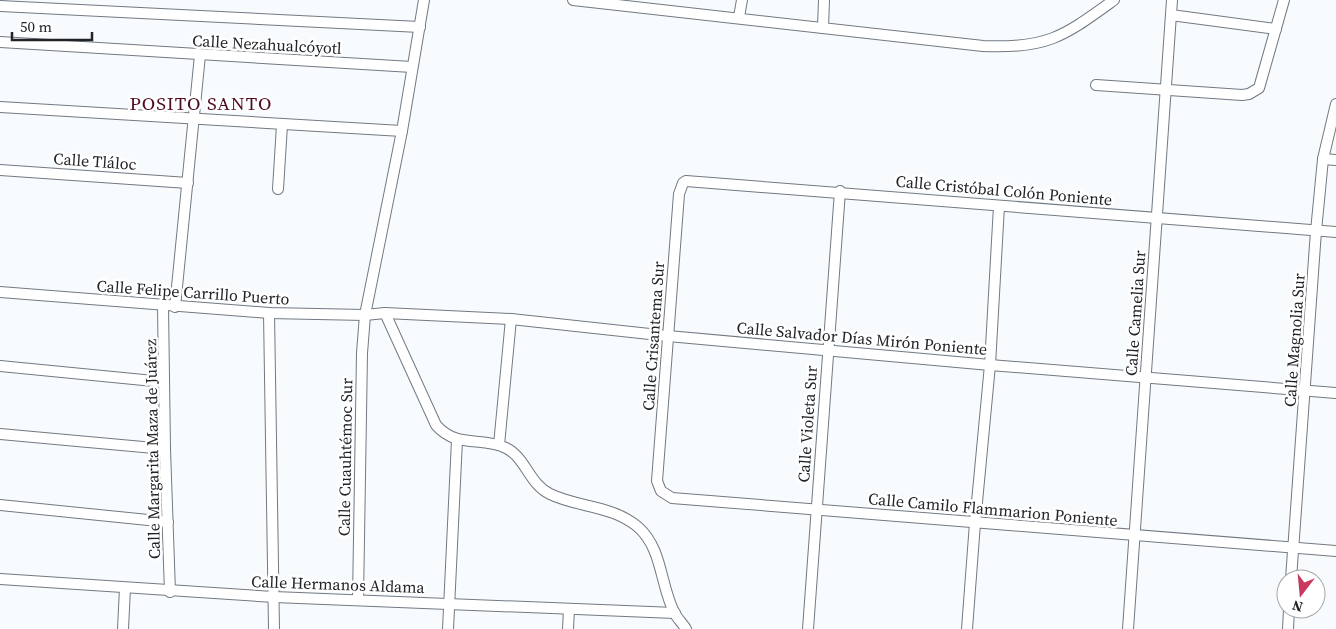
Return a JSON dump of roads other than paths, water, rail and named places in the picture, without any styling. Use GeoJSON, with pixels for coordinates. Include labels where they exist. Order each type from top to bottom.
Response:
{"type":"FeatureCollection","features":[{"type":"Feature","properties":{"kind":"street","name":"Calle Cuauhtémoc Sur"},"geometry":{"type":"LineString","coordinates":[[358,600],[362,353],[365,315],[402,132],[424,0]]}},
{"type":"Feature","properties":{"kind":"street"},"geometry":{"type":"LineString","coordinates":[[573,0],[1014,48],[1042,43],[1069,32],[1114,0]]}},
{"type":"Feature","properties":{"kind":"street"},"geometry":{"type":"LineString","coordinates":[[740,17],[742,0]]}},
{"type":"Feature","properties":{"kind":"street"},"geometry":{"type":"LineString","coordinates":[[823,28],[824,0]]}},
{"type":"Feature","properties":{"kind":"street","name":"Calle Camelia Sur"},"geometry":{"type":"LineString","coordinates":[[1128,629],[1172,0]]}},
{"type":"Feature","properties":{"kind":"street"},"geometry":{"type":"LineString","coordinates":[[1096,86],[1242,95],[1255,92],[1259,88],[1284,0]]}},
{"type":"Feature","properties":{"kind":"street"},"geometry":{"type":"LineString","coordinates":[[0,6],[420,27]]}},
{"type":"Feature","properties":{"kind":"street"},"geometry":{"type":"LineString","coordinates":[[1171,15],[1276,29]]}},
{"type":"Feature","properties":{"kind":"street","name":"Calle Nezahualcóyotl"},"geometry":{"type":"LineString","coordinates":[[0,42],[412,67]]}},
{"type":"Feature","properties":{"kind":"street"},"geometry":{"type":"LineString","coordinates":[[175,306],[200,55]]}},
{"type":"Feature","properties":{"kind":"street","name":"Calle Magnolia Sur"},"geometry":{"type":"LineString","coordinates":[[1292,569],[1316,230],[1323,160],[1336,104]]}},
{"type":"Feature","properties":{"kind":"street"},"geometry":{"type":"LineString","coordinates":[[0,107],[195,117],[282,125],[402,132]]}},
{"type":"Feature","properties":{"kind":"street"},"geometry":{"type":"LineString","coordinates":[[278,188],[282,125]]}},
{"type":"Feature","properties":{"kind":"street"},"geometry":{"type":"LineString","coordinates":[[1323,160],[1336,160]]}},
{"type":"Feature","properties":{"kind":"street","name":"Calle Tláloc"},"geometry":{"type":"LineString","coordinates":[[0,170],[188,183]]}},
{"type":"Feature","properties":{"kind":"street","name":"Calle Cristóbal Colón Poniente"},"geometry":{"type":"LineString","coordinates":[[679,194],[682,183],[691,180],[1336,232]]}},
{"type":"Feature","properties":{"kind":"street","name":"Calle Violeta Sur"},"geometry":{"type":"LineString","coordinates":[[808,629],[840,191]]}},
{"type":"Feature","properties":{"kind":"street","name":"Calle Crisantema Sur"},"geometry":{"type":"LineString","coordinates":[[657,481],[679,194]]}},
{"type":"Feature","properties":{"kind":"street"},"geometry":{"type":"LineString","coordinates":[[967,629],[990,365],[999,206]]}},
{"type":"Feature","properties":{"kind":"street","name":"Calle Felipe Carrillo Puerto"},"geometry":{"type":"LineString","coordinates":[[0,292],[269,313],[365,315],[385,313]]}},
{"type":"Feature","properties":{"kind":"street","name":"Calle Margarita Maza de Juárez"},"geometry":{"type":"LineString","coordinates":[[163,306],[170,592]]}},
{"type":"Feature","properties":{"kind":"street"},"geometry":{"type":"LineString","coordinates":[[269,313],[274,629]]}},
{"type":"Feature","properties":{"kind":"street"},"geometry":{"type":"LineString","coordinates":[[385,313],[436,425],[443,433],[457,440],[499,445],[516,455],[538,486],[549,494],[608,510],[638,527],[655,551],[675,613],[686,629]]}},
{"type":"Feature","properties":{"kind":"street","name":"Calle Salvador Días Mirón Poniente"},"geometry":{"type":"LineString","coordinates":[[385,313],[511,319],[668,336],[990,365],[1336,393]]}},
{"type":"Feature","properties":{"kind":"street"},"geometry":{"type":"LineString","coordinates":[[499,445],[511,319]]}},
{"type":"Feature","properties":{"kind":"street"},"geometry":{"type":"LineString","coordinates":[[0,366],[164,382]]}},
{"type":"Feature","properties":{"kind":"street"},"geometry":{"type":"LineString","coordinates":[[0,434],[165,449]]}},
{"type":"Feature","properties":{"kind":"street"},"geometry":{"type":"LineString","coordinates":[[448,629],[457,440]]}},
{"type":"Feature","properties":{"kind":"street","name":"Calle Camilo Flammarion Poniente"},"geometry":{"type":"LineString","coordinates":[[657,481],[661,491],[672,498],[1135,537],[1336,551]]}},
{"type":"Feature","properties":{"kind":"street"},"geometry":{"type":"LineString","coordinates":[[0,505],[168,522]]}},
{"type":"Feature","properties":{"kind":"street","name":"Calle Hermanos Aldama"},"geometry":{"type":"LineString","coordinates":[[0,579],[274,598],[675,613]]}},
{"type":"Feature","properties":{"kind":"street"},"geometry":{"type":"LineString","coordinates":[[123,629],[125,588]]}},
{"type":"Feature","properties":{"kind":"street"},"geometry":{"type":"LineString","coordinates":[[568,629],[569,609]]}},
{"type":"Feature","properties":{"kind":"district","name":"POSITO SANTO"},"geometry":{"type":"Point","coordinates":[201,103]}}]}
